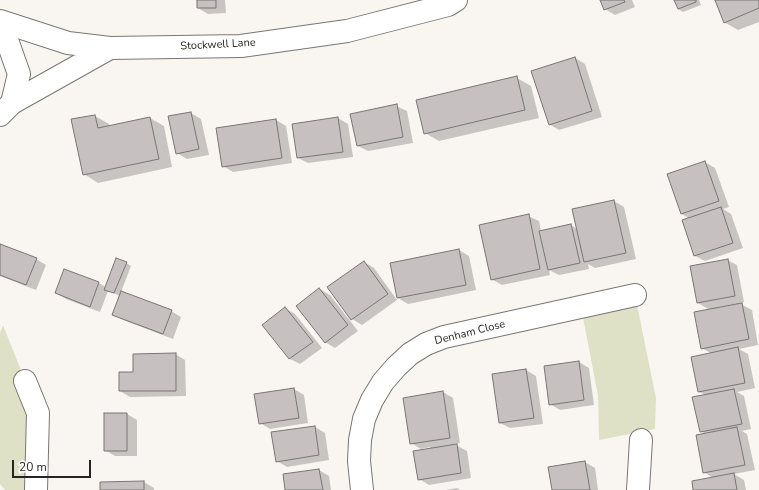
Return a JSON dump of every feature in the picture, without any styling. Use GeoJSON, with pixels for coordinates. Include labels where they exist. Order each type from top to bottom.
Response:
{"type":"FeatureCollection","features":[{"type":"Feature","properties":{"kind":"street","name":"Stockwell Lane"},"geometry":{"type":"LineString","coordinates":[[6,109],[110,48],[241,46],[347,31],[448,4],[456,0]]}},
{"type":"Feature","properties":{"kind":"street"},"geometry":{"type":"LineString","coordinates":[[0,21],[68,43],[110,48]]}},
{"type":"Feature","properties":{"kind":"street"},"geometry":{"type":"LineString","coordinates":[[0,32],[7,40],[18,74],[6,109]]}},
{"type":"Feature","properties":{"kind":"street","name":"Denham Close"},"geometry":{"type":"LineString","coordinates":[[362,490],[359,460],[360,440],[364,419],[372,400],[383,382],[410,354],[426,344],[444,337],[635,295]]}},
{"type":"Feature","properties":{"kind":"street"},"geometry":{"type":"LineString","coordinates":[[26,382],[38,413],[36,490]]}},
{"type":"Feature","properties":{"kind":"street"},"geometry":{"type":"LineString","coordinates":[[638,490],[641,440]]}},
{"type":"Feature","properties":{"kind":"green space"},"geometry":{"type":"Polygon","coordinates":[[[635,295],[656,398],[655,429],[599,440],[598,396],[581,307],[635,295]]]}},
{"type":"Feature","properties":{"kind":"green space"},"geometry":{"type":"Polygon","coordinates":[[[3,325],[38,413],[36,490],[5,490],[0,484],[0,333],[3,325]]]}},
{"type":"Feature","properties":{"kind":"building"},"geometry":{"type":"Polygon","coordinates":[[[197,0],[216,0],[216,8],[197,8],[197,0]]]}},
{"type":"Feature","properties":{"kind":"building"},"geometry":{"type":"Polygon","coordinates":[[[600,0],[624,0],[625,2],[604,10],[600,0]]]}},
{"type":"Feature","properties":{"kind":"building"},"geometry":{"type":"Polygon","coordinates":[[[674,0],[696,0],[696,2],[678,9],[674,0]]]}},
{"type":"Feature","properties":{"kind":"building"},"geometry":{"type":"Polygon","coordinates":[[[715,0],[759,0],[759,8],[724,23],[715,0]]]}},
{"type":"Feature","properties":{"kind":"building"},"geometry":{"type":"Polygon","coordinates":[[[575,57],[592,111],[549,125],[531,71],[575,57]]]}},
{"type":"Feature","properties":{"kind":"building"},"geometry":{"type":"Polygon","coordinates":[[[517,76],[525,110],[424,134],[416,100],[517,76]]]}},
{"type":"Feature","properties":{"kind":"building"},"geometry":{"type":"Polygon","coordinates":[[[397,104],[403,137],[357,146],[350,114],[397,104]]]}},
{"type":"Feature","properties":{"kind":"building"},"geometry":{"type":"Polygon","coordinates":[[[191,112],[199,149],[176,154],[168,116],[191,112]]]}},
{"type":"Feature","properties":{"kind":"building"},"geometry":{"type":"Polygon","coordinates":[[[95,115],[98,128],[150,117],[159,159],[83,175],[71,119],[95,115]]]}},
{"type":"Feature","properties":{"kind":"building"},"geometry":{"type":"Polygon","coordinates":[[[338,117],[343,152],[297,158],[292,124],[338,117]]]}},
{"type":"Feature","properties":{"kind":"building"},"geometry":{"type":"Polygon","coordinates":[[[276,119],[282,158],[222,167],[216,128],[276,119]]]}},
{"type":"Feature","properties":{"kind":"building"},"geometry":{"type":"Polygon","coordinates":[[[705,161],[719,201],[681,214],[667,174],[705,161]]]}},
{"type":"Feature","properties":{"kind":"building"},"geometry":{"type":"Polygon","coordinates":[[[614,200],[626,253],[584,262],[572,209],[614,200]]]}},
{"type":"Feature","properties":{"kind":"building"},"geometry":{"type":"Polygon","coordinates":[[[721,207],[733,243],[694,256],[682,220],[721,207]]]}},
{"type":"Feature","properties":{"kind":"building"},"geometry":{"type":"Polygon","coordinates":[[[529,214],[540,269],[491,280],[479,225],[529,214]]]}},
{"type":"Feature","properties":{"kind":"building"},"geometry":{"type":"Polygon","coordinates":[[[571,224],[580,263],[548,270],[539,231],[571,224]]]}},
{"type":"Feature","properties":{"kind":"building"},"geometry":{"type":"Polygon","coordinates":[[[0,244],[37,258],[26,285],[0,275],[0,244]]]}},
{"type":"Feature","properties":{"kind":"building"},"geometry":{"type":"Polygon","coordinates":[[[459,249],[466,285],[397,298],[390,263],[459,249]]]}},
{"type":"Feature","properties":{"kind":"building"},"geometry":{"type":"Polygon","coordinates":[[[116,258],[127,262],[114,293],[104,290],[116,258]]]}},
{"type":"Feature","properties":{"kind":"building"},"geometry":{"type":"Polygon","coordinates":[[[728,259],[735,296],[697,303],[690,266],[728,259]]]}},
{"type":"Feature","properties":{"kind":"building"},"geometry":{"type":"Polygon","coordinates":[[[364,261],[388,294],[351,320],[327,287],[364,261]]]}},
{"type":"Feature","properties":{"kind":"building"},"geometry":{"type":"Polygon","coordinates":[[[64,269],[99,282],[90,307],[55,293],[64,269]]]}},
{"type":"Feature","properties":{"kind":"building"},"geometry":{"type":"Polygon","coordinates":[[[319,288],[348,325],[325,343],[296,306],[319,288]]]}},
{"type":"Feature","properties":{"kind":"building"},"geometry":{"type":"Polygon","coordinates":[[[121,291],[172,310],[163,334],[112,315],[121,291]]]}},
{"type":"Feature","properties":{"kind":"building"},"geometry":{"type":"Polygon","coordinates":[[[742,303],[749,339],[701,349],[694,312],[742,303]]]}},
{"type":"Feature","properties":{"kind":"building"},"geometry":{"type":"Polygon","coordinates":[[[285,307],[313,342],[289,359],[262,325],[285,307]]]}},
{"type":"Feature","properties":{"kind":"building"},"geometry":{"type":"Polygon","coordinates":[[[738,347],[745,383],[698,392],[691,357],[738,347]]]}},
{"type":"Feature","properties":{"kind":"building"},"geometry":{"type":"Polygon","coordinates":[[[176,353],[176,391],[119,391],[119,372],[133,372],[133,354],[176,353]]]}},
{"type":"Feature","properties":{"kind":"building"},"geometry":{"type":"Polygon","coordinates":[[[579,361],[584,400],[549,405],[544,366],[579,361]]]}},
{"type":"Feature","properties":{"kind":"building"},"geometry":{"type":"Polygon","coordinates":[[[526,369],[534,418],[499,423],[492,374],[526,369]]]}},
{"type":"Feature","properties":{"kind":"building"},"geometry":{"type":"Polygon","coordinates":[[[294,388],[299,418],[259,424],[254,394],[294,388]]]}},
{"type":"Feature","properties":{"kind":"building"},"geometry":{"type":"Polygon","coordinates":[[[734,389],[742,424],[700,432],[692,397],[734,389]]]}},
{"type":"Feature","properties":{"kind":"building"},"geometry":{"type":"Polygon","coordinates":[[[443,391],[450,438],[410,444],[403,398],[443,391]]]}},
{"type":"Feature","properties":{"kind":"building"},"geometry":{"type":"Polygon","coordinates":[[[104,413],[127,413],[127,451],[104,451],[104,413]]]}},
{"type":"Feature","properties":{"kind":"building"},"geometry":{"type":"Polygon","coordinates":[[[315,426],[319,455],[276,462],[271,432],[315,426]]]}},
{"type":"Feature","properties":{"kind":"building"},"geometry":{"type":"Polygon","coordinates":[[[737,427],[745,465],[703,473],[696,435],[737,427]]]}},
{"type":"Feature","properties":{"kind":"building"},"geometry":{"type":"Polygon","coordinates":[[[457,444],[461,473],[418,480],[413,451],[457,444]]]}},
{"type":"Feature","properties":{"kind":"building"},"geometry":{"type":"Polygon","coordinates":[[[585,461],[590,490],[552,490],[548,467],[585,461]]]}},
{"type":"Feature","properties":{"kind":"building"},"geometry":{"type":"Polygon","coordinates":[[[319,469],[323,490],[285,490],[283,474],[319,469]]]}},
{"type":"Feature","properties":{"kind":"building"},"geometry":{"type":"Polygon","coordinates":[[[734,473],[737,490],[693,490],[692,481],[734,473]]]}},
{"type":"Feature","properties":{"kind":"building"},"geometry":{"type":"Polygon","coordinates":[[[144,481],[144,490],[100,490],[100,482],[144,481]]]}}]}
